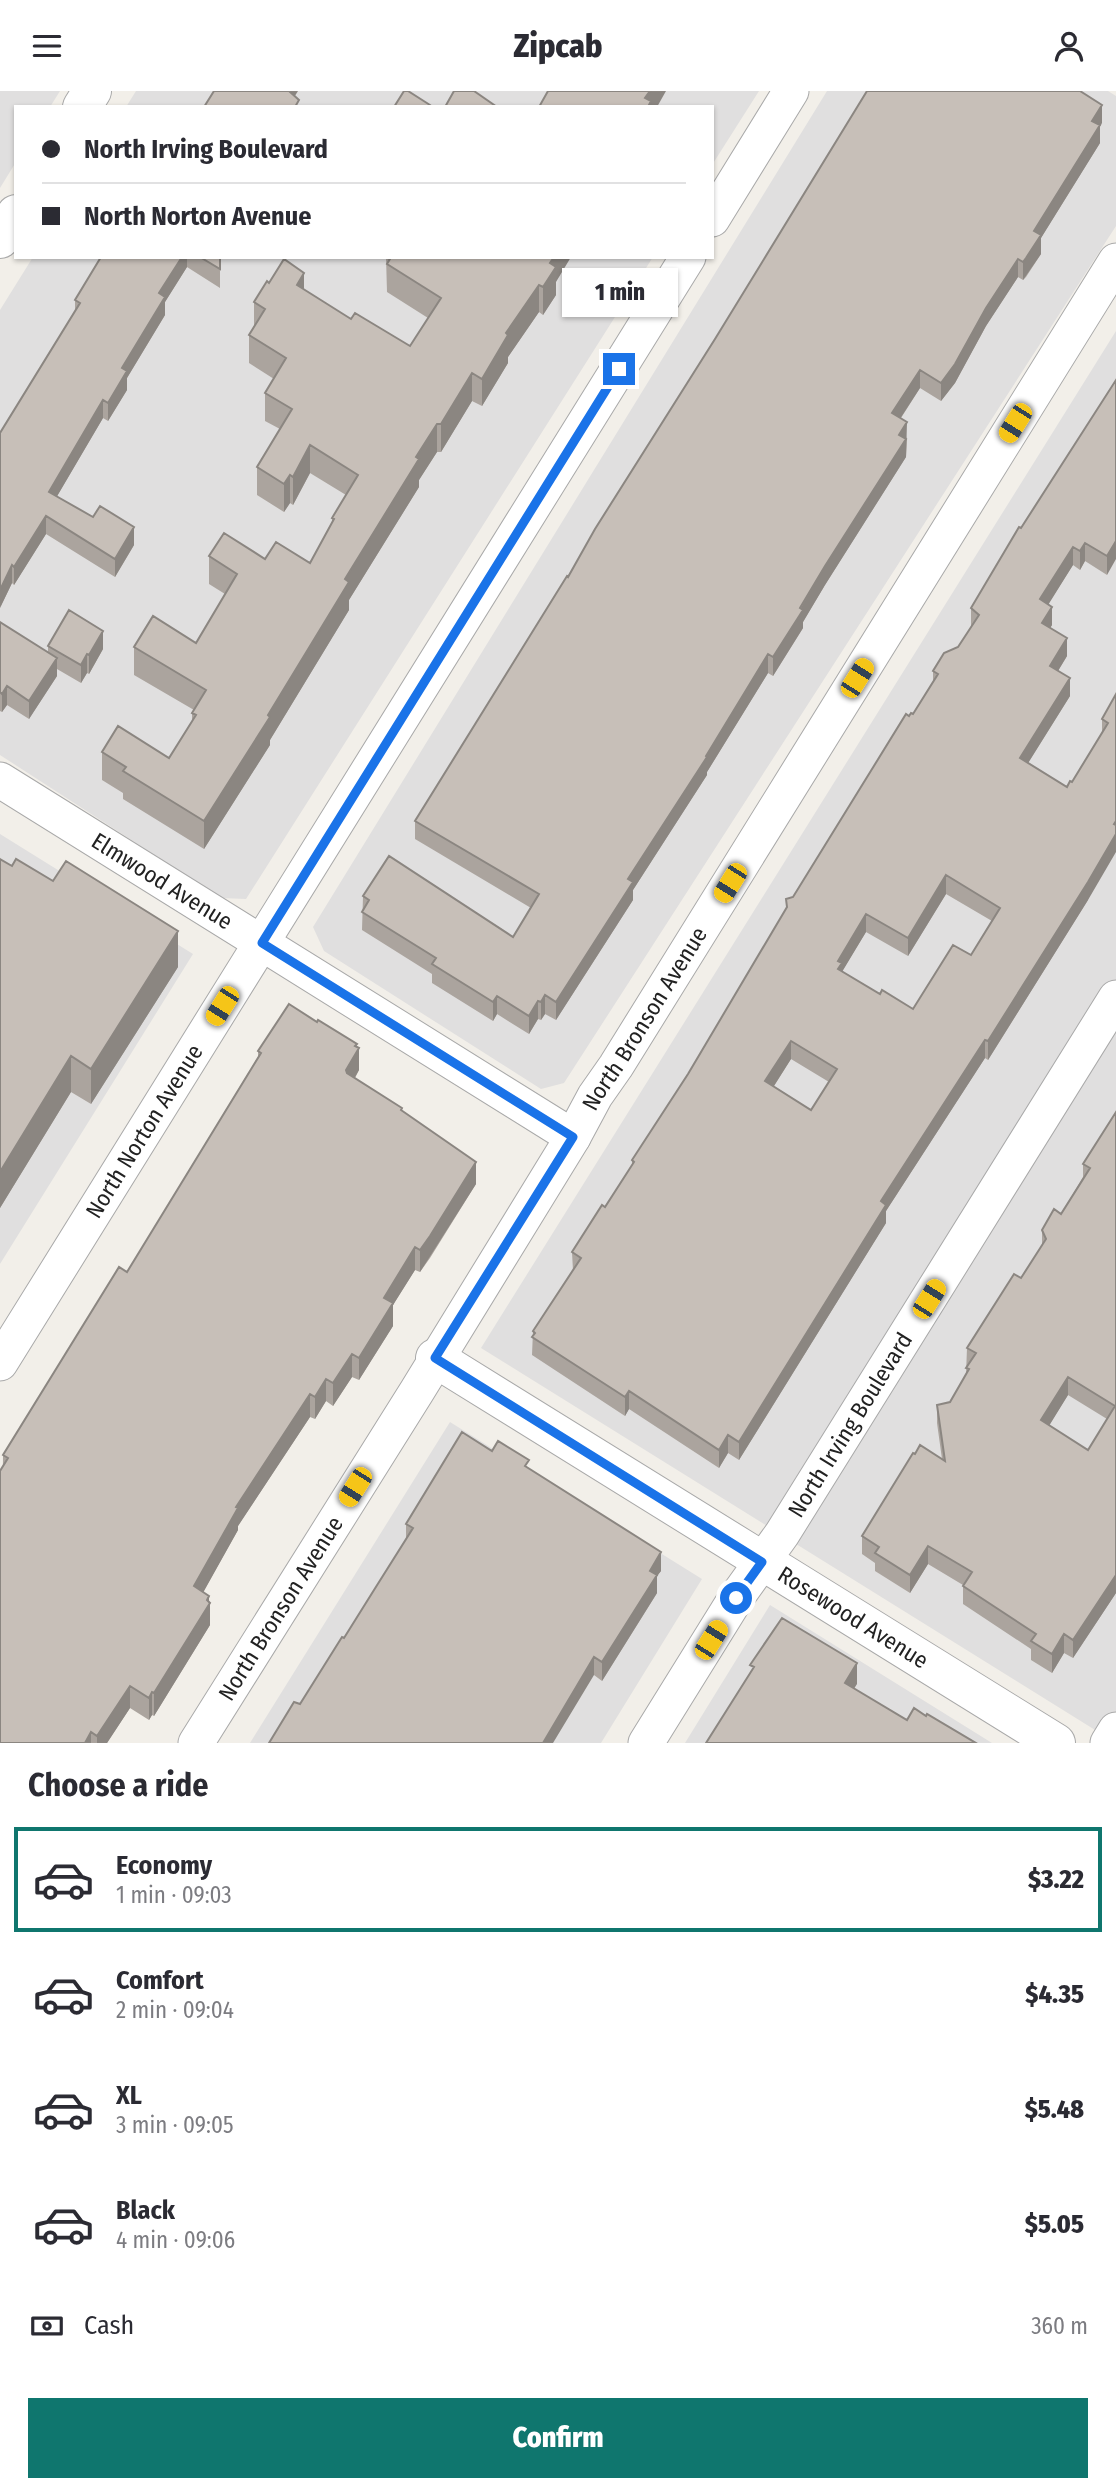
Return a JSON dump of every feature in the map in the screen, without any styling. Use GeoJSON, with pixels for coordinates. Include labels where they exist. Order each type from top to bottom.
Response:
{"type":"FeatureCollection","features":[{"type":"Feature","properties":{"kind":"street"},"geometry":{"type":"LineString","coordinates":[[714,216],[792,91]]}},
{"type":"Feature","properties":{"kind":"street"},"geometry":{"type":"LineString","coordinates":[[0,239],[14,217]]}},
{"type":"Feature","properties":{"kind":"street","name":"North Norton Avenue"},"geometry":{"type":"LineString","coordinates":[[0,1363],[687,259]]}},
{"type":"Feature","properties":{"kind":"street","name":"North Bronson Avenue"},"geometry":{"type":"LineString","coordinates":[[196,1743],[417,1391],[573,1137],[595,1096],[1116,261]]}},
{"type":"Feature","properties":{"kind":"street","name":"Elmwood Avenue"},"geometry":{"type":"LineString","coordinates":[[0,780],[573,1137]]}},
{"type":"Feature","properties":{"kind":"street","name":"North Irving Boulevard"},"geometry":{"type":"LineString","coordinates":[[646,1743],[1116,998]]}},
{"type":"Feature","properties":{"kind":"street","name":"Rosewood Avenue"},"geometry":{"type":"LineString","coordinates":[[435,1358],[1056,1743]]}},
{"type":"Feature","properties":{"kind":"street"},"geometry":{"type":"LineString","coordinates":[[1108,1743],[1116,1730]]}},
{"type":"Feature","properties":{"kind":"shaded area"},"geometry":{"type":"Polygon","coordinates":[[[0,91],[60,91],[51,105],[14,105],[14,165],[0,188],[0,91]]]}},
{"type":"Feature","properties":{"kind":"shaded area"},"geometry":{"type":"Polygon","coordinates":[[[136,91],[759,91],[714,162],[714,105],[127,105],[136,91]]]}},
{"type":"Feature","properties":{"kind":"shaded area"},"geometry":{"type":"Polygon","coordinates":[[[827,91],[1108,91],[1116,96],[1116,226],[564,1083],[541,1089],[324,951],[313,927],[827,91]]]}},
{"type":"Feature","properties":{"kind":"shaded area"},"geometry":{"type":"Polygon","coordinates":[[[32,259],[652,259],[246,899],[221,898],[0,755],[0,310],[32,259]]]}},
{"type":"Feature","properties":{"kind":"shaded area"},"geometry":{"type":"Polygon","coordinates":[[[1116,331],[1116,1743],[481,1348],[1116,331]]]}},
{"type":"Feature","properties":{"kind":"shaded area"},"geometry":{"type":"Polygon","coordinates":[[[0,834],[193,954],[0,1264],[0,834]]]}},
{"type":"Feature","properties":{"kind":"shaded area"},"geometry":{"type":"Polygon","coordinates":[[[450,1422],[702,1579],[601,1743],[250,1743],[450,1422]]]}},
{"type":"Feature","properties":{"kind":"shaded area"},"geometry":{"type":"Polygon","coordinates":[[[770,1605],[992,1743],[685,1743],[770,1605]]]}},
{"type":"Feature","properties":{"kind":"building"},"geometry":{"type":"Polygon","coordinates":[[[214,91],[289,91],[299,100],[296,105],[205,105],[214,91]]]}},
{"type":"Feature","properties":{"kind":"building"},"geometry":{"type":"Polygon","coordinates":[[[404,91],[408,91],[430,105],[395,105],[404,91]]]}},
{"type":"Feature","properties":{"kind":"building"},"geometry":{"type":"Polygon","coordinates":[[[454,91],[474,91],[494,105],[446,105],[454,91]]]}},
{"type":"Feature","properties":{"kind":"building"},"geometry":{"type":"Polygon","coordinates":[[[548,91],[650,91],[645,98],[651,101],[649,105],[540,105],[548,91]]]}},
{"type":"Feature","properties":{"kind":"building"},"geometry":{"type":"Polygon","coordinates":[[[867,91],[1080,91],[1102,105],[1092,121],[1100,125],[1034,231],[1041,235],[1023,262],[1018,259],[986,308],[955,364],[941,383],[920,370],[892,413],[907,422],[899,435],[906,439],[825,566],[800,608],[803,610],[773,657],[768,654],[707,757],[628,879],[633,882],[556,1002],[545,995],[529,1016],[497,996],[493,1002],[432,964],[436,958],[362,912],[369,900],[363,896],[389,856],[513,937],[539,894],[415,821],[867,91]]]}},
{"type":"Feature","properties":{"kind":"building"},"geometry":{"type":"Polygon","coordinates":[[[100,259],[181,259],[159,293],[165,297],[122,368],[127,371],[108,403],[103,400],[49,492],[93,517],[100,506],[134,527],[115,559],[46,516],[14,567],[12,565],[0,590],[0,433],[80,303],[75,300],[100,259]]]}},
{"type":"Feature","properties":{"kind":"building"},"geometry":{"type":"Polygon","coordinates":[[[203,259],[220,259],[220,269],[203,259]]]}},
{"type":"Feature","properties":{"kind":"building"},"geometry":{"type":"Polygon","coordinates":[[[284,259],[304,273],[297,285],[351,319],[355,313],[410,346],[441,298],[387,264],[390,259],[553,259],[550,263],[556,267],[543,287],[539,285],[506,333],[508,335],[482,379],[472,373],[441,424],[437,424],[416,457],[419,459],[345,579],[349,582],[268,715],[270,717],[204,821],[123,771],[126,767],[102,752],[118,726],[169,758],[196,715],[192,713],[206,690],[134,647],[153,616],[196,643],[237,574],[209,556],[224,533],[265,559],[276,542],[310,563],[334,519],[332,518],[358,475],[310,445],[293,477],[290,475],[284,484],[257,467],[292,409],[265,393],[286,358],[249,335],[265,309],[254,302],[284,259]]]}},
{"type":"Feature","properties":{"kind":"building"},"geometry":{"type":"Polygon","coordinates":[[[1116,380],[1116,541],[1107,556],[1085,543],[1080,551],[1073,547],[1040,599],[1052,607],[1042,623],[1067,638],[1050,666],[1070,678],[1020,758],[1067,787],[1108,723],[1102,719],[1116,694],[1116,834],[988,1041],[985,1040],[881,1201],[886,1205],[739,1442],[728,1435],[719,1450],[629,1391],[625,1397],[532,1337],[535,1333],[533,1331],[581,1258],[572,1252],[602,1205],[605,1207],[688,1074],[787,907],[786,899],[793,897],[906,714],[913,714],[938,674],[933,671],[944,653],[958,647],[979,615],[971,608],[1019,527],[1021,528],[1116,380]],[[946,875],[908,938],[866,914],[838,961],[842,963],[838,969],[880,994],[882,990],[913,1009],[953,945],[971,955],[1000,908],[946,875]],[[791,1041],[765,1081],[811,1110],[837,1069],[791,1041]]]}},
{"type":"Feature","properties":{"kind":"building"},"geometry":{"type":"Polygon","coordinates":[[[69,610],[103,631],[81,665],[48,646],[69,610]]]}},
{"type":"Feature","properties":{"kind":"building"},"geometry":{"type":"Polygon","coordinates":[[[0,622],[57,658],[29,701],[7,686],[2,694],[0,692],[0,622]]]}},
{"type":"Feature","properties":{"kind":"building"},"geometry":{"type":"Polygon","coordinates":[[[0,859],[12,866],[16,859],[53,881],[66,861],[178,931],[91,1069],[71,1056],[0,1172],[0,859]]]}},
{"type":"Feature","properties":{"kind":"building"},"geometry":{"type":"Polygon","coordinates":[[[289,1004],[357,1044],[355,1046],[359,1048],[346,1070],[347,1073],[402,1108],[401,1110],[476,1162],[430,1236],[420,1250],[415,1247],[384,1298],[393,1303],[359,1358],[352,1354],[333,1383],[326,1379],[315,1397],[310,1394],[236,1507],[238,1508],[194,1586],[209,1596],[207,1600],[210,1603],[154,1693],[152,1692],[149,1698],[130,1686],[97,1736],[91,1732],[85,1743],[0,1743],[0,1471],[8,1458],[3,1455],[119,1267],[127,1272],[261,1053],[258,1051],[289,1004]]]}},
{"type":"Feature","properties":{"kind":"building"},"geometry":{"type":"Polygon","coordinates":[[[1116,1112],[1116,1575],[1073,1640],[1064,1634],[1052,1654],[1031,1641],[1036,1634],[963,1586],[972,1572],[928,1546],[910,1575],[875,1553],[879,1547],[862,1536],[920,1445],[945,1461],[937,1405],[950,1402],[976,1353],[967,1348],[1014,1274],[1021,1278],[1046,1239],[1042,1230],[1054,1209],[1061,1214],[1090,1168],[1083,1164],[1116,1112]],[[1068,1377],[1041,1420],[1088,1450],[1115,1406],[1068,1377]]]}},
{"type":"Feature","properties":{"kind":"building"},"geometry":{"type":"Polygon","coordinates":[[[462,1432],[492,1451],[498,1441],[529,1460],[525,1466],[661,1552],[650,1571],[657,1575],[602,1662],[594,1657],[543,1743],[269,1743],[294,1702],[300,1704],[413,1528],[406,1524],[462,1432]]]}},
{"type":"Feature","properties":{"kind":"building"},"geometry":{"type":"Polygon","coordinates":[[[782,1618],[857,1663],[845,1683],[907,1720],[914,1708],[976,1743],[706,1743],[754,1667],[750,1665],[782,1618]]]}},
{"type":"Feature","properties":{"kind":"route"},"geometry":{"type":"LineString","coordinates":[[619,369],[262,943],[573,1137],[435,1358],[762,1562],[736,1598]]}}]}
